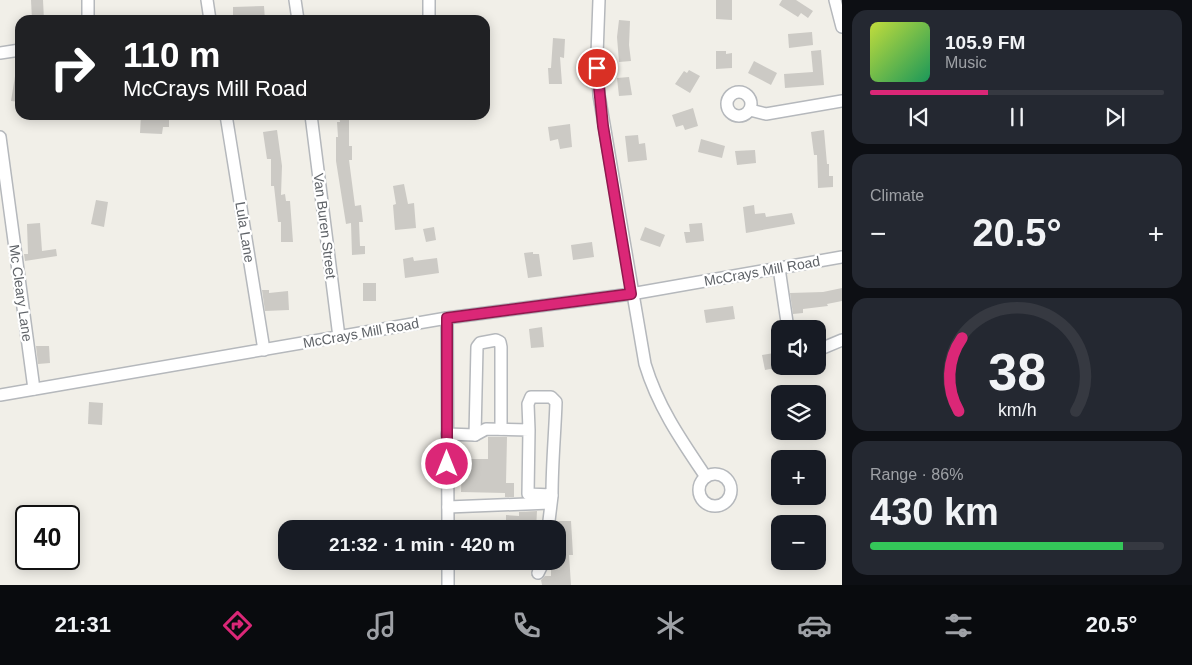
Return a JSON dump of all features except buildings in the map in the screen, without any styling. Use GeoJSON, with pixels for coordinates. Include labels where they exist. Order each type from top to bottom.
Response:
{"type":"FeatureCollection","features":[{"type":"Feature","properties":{"kind":"street"},"geometry":{"type":"LineString","coordinates":[[88,0],[88,15]]}},
{"type":"Feature","properties":{"kind":"street"},"geometry":{"type":"LineString","coordinates":[[207,0],[209,15]]}},
{"type":"Feature","properties":{"kind":"street"},"geometry":{"type":"LineString","coordinates":[[295,0],[297,15]]}},
{"type":"Feature","properties":{"kind":"street"},"geometry":{"type":"LineString","coordinates":[[429,0],[429,15]]}},
{"type":"Feature","properties":{"kind":"street"},"geometry":{"type":"LineString","coordinates":[[599,0],[597,54],[599,96],[631,294],[645,364],[655,395],[666,417],[706,477]]}},
{"type":"Feature","properties":{"kind":"street"},"geometry":{"type":"LineString","coordinates":[[835,0],[842,27]]}},
{"type":"Feature","properties":{"kind":"street"},"geometry":{"type":"LineString","coordinates":[[0,54],[15,51]]}},
{"type":"Feature","properties":{"kind":"street"},"geometry":{"type":"LineString","coordinates":[[750,110],[766,114],[842,101]]}},
{"type":"Feature","properties":{"kind":"street","name":"Lula Lane"},"geometry":{"type":"LineString","coordinates":[[227,120],[264,350]]}},
{"type":"Feature","properties":{"kind":"street","name":"Van Buren Street"},"geometry":{"type":"LineString","coordinates":[[312,120],[339,337]]}},
{"type":"Feature","properties":{"kind":"street","name":"Mc Cleary Lane"},"geometry":{"type":"LineString","coordinates":[[0,137],[34,389]]}},
{"type":"Feature","properties":{"kind":"street","name":"McCrays Mill Road"},"geometry":{"type":"LineString","coordinates":[[0,395],[447,318],[631,294],[842,257]]}},
{"type":"Feature","properties":{"kind":"street"},"geometry":{"type":"LineString","coordinates":[[779,268],[787,320]]}},
{"type":"Feature","properties":{"kind":"street"},"geometry":{"type":"LineString","coordinates":[[447,318],[448,520]]}},
{"type":"Feature","properties":{"kind":"street"},"geometry":{"type":"LineString","coordinates":[[475,435],[478,348],[480,343],[496,340],[500,342],[501,347],[501,429]]}},
{"type":"Feature","properties":{"kind":"street"},"geometry":{"type":"LineString","coordinates":[[826,347],[842,340]]}},
{"type":"Feature","properties":{"kind":"street"},"geometry":{"type":"LineString","coordinates":[[549,520],[551,499],[552,452],[555,442],[556,402],[551,397],[531,397],[528,404],[528,494],[551,499]]}},
{"type":"Feature","properties":{"kind":"street"},"geometry":{"type":"LineString","coordinates":[[447,434],[475,435],[486,429],[529,430]]}},
{"type":"Feature","properties":{"kind":"street"},"geometry":{"type":"LineString","coordinates":[[448,507],[551,499]]}},
{"type":"Feature","properties":{"kind":"street"},"geometry":{"type":"LineString","coordinates":[[448,570],[448,585]]}},
{"type":"Feature","properties":{"kind":"route"},"geometry":{"type":"LineString","coordinates":[[447,464],[447,318],[631,294],[603,126],[597,68]]}}]}
